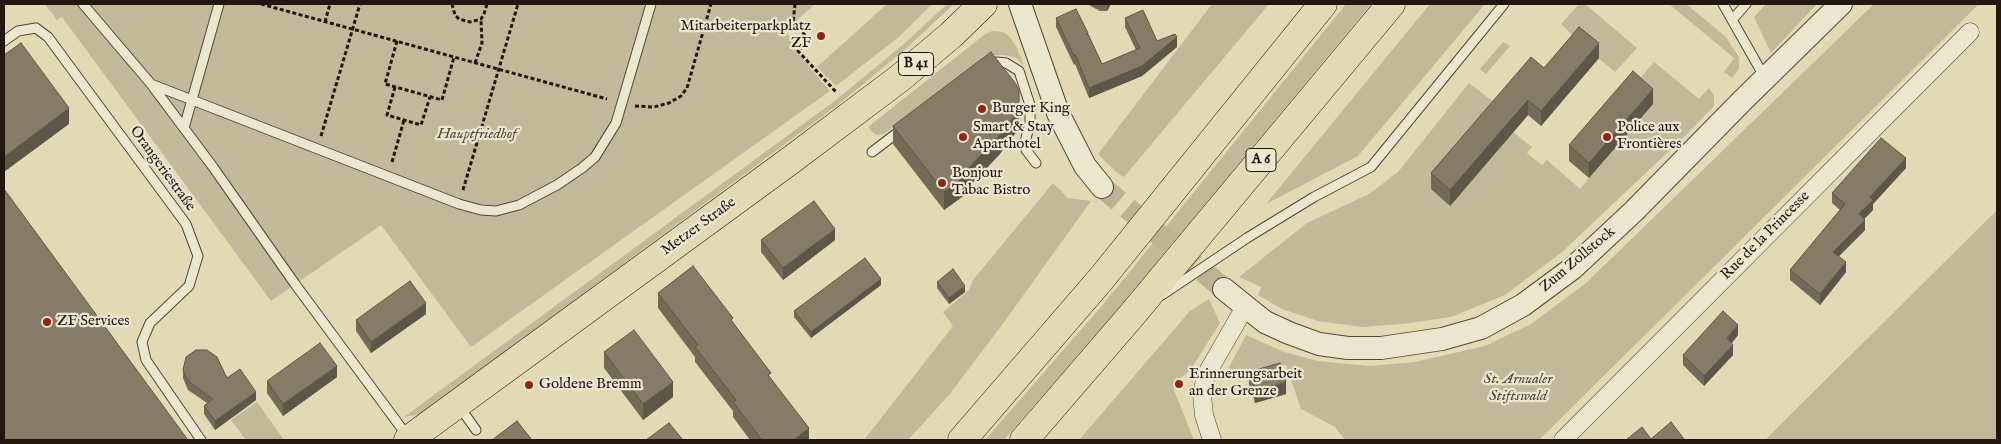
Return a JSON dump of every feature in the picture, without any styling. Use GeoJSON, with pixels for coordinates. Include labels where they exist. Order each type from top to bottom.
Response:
{"type":"FeatureCollection","features":[{"type":"Feature","properties":{"kind":"main road","name":"Metzer Straße"},"geometry":{"type":"LineString","coordinates":[[409,440],[900,78],[951,35],[982,4]]}},
{"type":"Feature","properties":{"kind":"main road"},"geometry":{"type":"LineString","coordinates":[[962,440],[1101,279],[1323,4]]}},
{"type":"Feature","properties":{"kind":"main road","name":"A 6"},"geometry":{"type":"LineString","coordinates":[[1024,440],[1131,316],[1391,4]]}},
{"type":"Feature","properties":{"kind":"street"},"geometry":{"type":"LineString","coordinates":[[1020,4],[1058,113],[1085,166],[1102,187]]}},
{"type":"Feature","properties":{"kind":"street","name":"Zum Zollstock"},"geometry":{"type":"LineString","coordinates":[[1224,289],[1265,322],[1289,334],[1319,344],[1348,348],[1381,348],[1412,344],[1480,328],[1523,305],[1573,268],[1634,211],[1841,4]]}},
{"type":"Feature","properties":{"kind":"street","name":"Rue de la Princesse"},"geometry":{"type":"LineString","coordinates":[[1563,440],[1970,32]]}},
{"type":"Feature","properties":{"kind":"street"},"geometry":{"type":"LineString","coordinates":[[1212,440],[1204,415],[1202,395],[1206,375],[1245,307]]}},
{"type":"Feature","properties":{"kind":"lane"},"geometry":{"type":"LineString","coordinates":[[83,4],[151,84],[184,128],[409,440]]}},
{"type":"Feature","properties":{"kind":"lane"},"geometry":{"type":"LineString","coordinates":[[184,128],[219,4]]}},
{"type":"Feature","properties":{"kind":"lane"},"geometry":{"type":"LineString","coordinates":[[151,84],[459,204],[481,210],[496,211],[519,205],[557,184],[595,157],[616,124],[651,4]]}},
{"type":"Feature","properties":{"kind":"lane"},"geometry":{"type":"LineString","coordinates":[[1131,316],[1247,238],[1314,197],[1370,167],[1504,4]]}},
{"type":"Feature","properties":{"kind":"lane"},"geometry":{"type":"LineString","coordinates":[[1723,4],[1765,78]]}},
{"type":"Feature","properties":{"kind":"lane"},"geometry":{"type":"LineString","coordinates":[[1732,20],[1746,4]]}},
{"type":"Feature","properties":{"kind":"lane","name":"Orangeriestraße"},"geometry":{"type":"LineString","coordinates":[[4,41],[18,31],[36,28],[48,37],[186,224],[198,256],[189,286],[150,323],[142,342],[146,360],[201,440]]}},
{"type":"Feature","properties":{"kind":"lane"},"geometry":{"type":"LineString","coordinates":[[980,71],[988,65],[997,62],[1006,63],[1019,71],[1030,105],[1030,123],[1025,142],[1026,150],[1036,163]]}},
{"type":"Feature","properties":{"kind":"lane"},"geometry":{"type":"LineString","coordinates":[[872,152],[910,123]]}},
{"type":"Feature","properties":{"kind":"lane"},"geometry":{"type":"LineString","coordinates":[[457,404],[476,430]]}},
{"type":"Feature","properties":{"kind":"path"},"geometry":{"type":"LineString","coordinates":[[261,4],[623,104],[640,107],[669,103],[680,96],[687,88],[711,4]]}},
{"type":"Feature","properties":{"kind":"path"},"geometry":{"type":"LineString","coordinates":[[325,22],[330,4]]}},
{"type":"Feature","properties":{"kind":"path"},"geometry":{"type":"LineString","coordinates":[[317,148],[360,4]]}},
{"type":"Feature","properties":{"kind":"path"},"geometry":{"type":"LineString","coordinates":[[452,4],[455,15],[459,19],[470,22],[480,19],[484,14],[487,4]]}},
{"type":"Feature","properties":{"kind":"path"},"geometry":{"type":"LineString","coordinates":[[459,204],[518,4]]}},
{"type":"Feature","properties":{"kind":"path"},"geometry":{"type":"LineString","coordinates":[[795,4],[793,23],[810,40],[798,51],[837,93]]}},
{"type":"Feature","properties":{"kind":"path"},"geometry":{"type":"LineString","coordinates":[[476,63],[482,43],[480,19]]}},
{"type":"Feature","properties":{"kind":"path"},"geometry":{"type":"LineString","coordinates":[[397,42],[385,84],[430,97],[442,100],[454,57]]}},
{"type":"Feature","properties":{"kind":"path"},"geometry":{"type":"LineString","coordinates":[[396,87],[387,115],[421,125],[430,97]]}},
{"type":"Feature","properties":{"kind":"path"},"geometry":{"type":"LineString","coordinates":[[388,176],[404,120]]}},
{"type":"Feature","properties":{"kind":"green space","name":"Hauptfriedhof"},"geometry":{"type":"Polygon","coordinates":[[[45,4],[815,4],[785,31],[795,42],[791,45],[830,91],[471,347],[381,225],[271,301],[62,17],[57,20],[45,4]]]}},
{"type":"Feature","properties":{"kind":"green space"},"geometry":{"type":"Polygon","coordinates":[[[887,4],[932,4],[900,36],[836,86],[817,67],[887,4]]]}},
{"type":"Feature","properties":{"kind":"green space"},"geometry":{"type":"Polygon","coordinates":[[[947,4],[954,4],[908,47],[839,104],[421,414],[404,417],[836,100],[905,43],[947,4]]]}},
{"type":"Feature","properties":{"kind":"green space"},"geometry":{"type":"Polygon","coordinates":[[[1212,4],[1269,4],[1124,177],[1116,172],[1098,154],[1212,4]]]}},
{"type":"Feature","properties":{"kind":"green space"},"geometry":{"type":"Polygon","coordinates":[[[1346,4],[1371,4],[1118,309],[1004,440],[985,440],[1106,301],[1346,4]]]}},
{"type":"Feature","properties":{"kind":"green space"},"geometry":{"type":"Polygon","coordinates":[[[1430,4],[1485,4],[1358,156],[1266,204],[1430,4]]]}},
{"type":"Feature","properties":{"kind":"green space"},"geometry":{"type":"Polygon","coordinates":[[[1579,4],[1585,4],[1637,48],[1615,72],[1561,24],[1579,4]]]}},
{"type":"Feature","properties":{"kind":"green space"},"geometry":{"type":"Polygon","coordinates":[[[1669,4],[1686,4],[1725,36],[1739,57],[1739,69],[1732,78],[1724,72],[1734,58],[1669,4]]]}},
{"type":"Feature","properties":{"kind":"green space"},"geometry":{"type":"Polygon","coordinates":[[[1766,4],[1817,4],[1771,53],[1754,17],[1766,4]]]}},
{"type":"Feature","properties":{"kind":"green space","name":"St. Arnualer Stiftswald"},"geometry":{"type":"Polygon","coordinates":[[[1874,4],[1979,4],[1539,440],[1345,440],[1335,427],[1301,409],[1286,365],[1223,379],[1246,335],[1284,352],[1318,361],[1370,366],[1415,362],[1485,346],[1531,324],[1585,284],[1874,4]]]}},
{"type":"Feature","properties":{"kind":"green space"},"geometry":{"type":"Polygon","coordinates":[[[992,31],[1003,32],[1009,36],[1016,46],[1024,65],[1016,58],[995,55],[986,59],[884,134],[877,135],[872,132],[868,127],[984,35],[992,31]]]}},
{"type":"Feature","properties":{"kind":"green space"},"geometry":{"type":"Polygon","coordinates":[[[1503,42],[1510,46],[1486,74],[1480,69],[1503,42]]]}},
{"type":"Feature","properties":{"kind":"green space"},"geometry":{"type":"Polygon","coordinates":[[[1654,62],[1699,99],[1709,88],[1714,96],[1714,106],[1685,136],[1562,252],[1505,295],[1451,317],[1362,327],[1318,321],[1282,309],[1258,295],[1261,287],[1239,277],[1307,223],[1369,194],[1398,172],[1469,83],[1500,107],[1431,189],[1450,205],[1513,132],[1532,147],[1527,153],[1542,165],[1547,160],[1580,189],[1653,104],[1633,87],[1654,62]]]}},
{"type":"Feature","properties":{"kind":"green space"},"geometry":{"type":"Polygon","coordinates":[[[1053,183],[1068,198],[1091,201],[1002,325],[949,395],[908,440],[864,440],[953,326],[943,312],[969,290],[973,280],[1053,183]]]}},
{"type":"Feature","properties":{"kind":"green space"},"geometry":{"type":"Polygon","coordinates":[[[1997,210],[1997,440],[1765,440],[1997,210]]]}},
{"type":"Feature","properties":{"kind":"green space"},"geometry":{"type":"Polygon","coordinates":[[[1209,299],[1220,323],[1191,369],[1176,382],[1174,390],[1194,440],[1079,440],[1190,311],[1209,299]]]}},
{"type":"Feature","properties":{"kind":"green space"},"geometry":{"type":"Polygon","coordinates":[[[257,402],[284,440],[246,440],[231,420],[257,402]]]}},
{"type":"Feature","properties":{"kind":"building"},"geometry":{"type":"Polygon","coordinates":[[[1076,9],[1088,33],[1086,35],[1088,34],[1102,64],[1140,48],[1125,18],[1143,10],[1157,41],[1175,34],[1177,37],[1142,66],[1089,88],[1075,54],[1074,56],[1056,18],[1076,9]]]}},
{"type":"Feature","properties":{"kind":"building"},"geometry":{"type":"Polygon","coordinates":[[[1579,27],[1599,43],[1541,111],[1528,100],[1450,190],[1431,173],[1531,57],[1544,68],[1579,27]]]}},
{"type":"Feature","properties":{"kind":"building"},"geometry":{"type":"Polygon","coordinates":[[[21,43],[69,108],[4,157],[4,55],[21,43]]]}},
{"type":"Feature","properties":{"kind":"building"},"geometry":{"type":"Polygon","coordinates":[[[991,52],[1016,84],[1019,91],[1017,113],[999,136],[964,173],[966,176],[944,192],[893,126],[991,52]]]}},
{"type":"Feature","properties":{"kind":"building"},"geometry":{"type":"Polygon","coordinates":[[[1633,71],[1653,89],[1589,163],[1569,145],[1633,71]]]}},
{"type":"Feature","properties":{"kind":"building"},"geometry":{"type":"Polygon","coordinates":[[[1881,138],[1906,158],[1870,197],[1873,200],[1859,214],[1865,220],[1833,252],[1846,262],[1820,294],[1790,270],[1845,204],[1832,193],[1881,138]]]}},
{"type":"Feature","properties":{"kind":"building","name":"ZF Services"},"geometry":{"type":"Polygon","coordinates":[[[4,189],[188,440],[4,440],[4,189]]]}},
{"type":"Feature","properties":{"kind":"building"},"geometry":{"type":"Polygon","coordinates":[[[814,201],[835,229],[783,268],[761,240],[814,201]]]}},
{"type":"Feature","properties":{"kind":"building"},"geometry":{"type":"Polygon","coordinates":[[[865,258],[881,279],[811,332],[794,311],[865,258]]]}},
{"type":"Feature","properties":{"kind":"building"},"geometry":{"type":"Polygon","coordinates":[[[693,266],[733,318],[731,320],[771,373],[768,375],[809,428],[794,440],[762,440],[733,402],[736,400],[695,347],[698,345],[658,293],[693,266]]]}},
{"type":"Feature","properties":{"kind":"building"},"geometry":{"type":"Polygon","coordinates":[[[953,269],[965,286],[949,298],[937,282],[953,269]]]}},
{"type":"Feature","properties":{"kind":"building"},"geometry":{"type":"Polygon","coordinates":[[[410,281],[426,303],[371,342],[356,320],[410,281]]]}},
{"type":"Feature","properties":{"kind":"building"},"geometry":{"type":"Polygon","coordinates":[[[1723,311],[1738,325],[1727,338],[1733,345],[1704,376],[1683,355],[1723,311]]]}},
{"type":"Feature","properties":{"kind":"building"},"geometry":{"type":"Polygon","coordinates":[[[634,330],[673,382],[643,404],[604,352],[634,330]]]}},
{"type":"Feature","properties":{"kind":"building"},"geometry":{"type":"Polygon","coordinates":[[[320,343],[337,366],[283,404],[267,381],[320,343]]]}},
{"type":"Feature","properties":{"kind":"building"},"geometry":{"type":"Polygon","coordinates":[[[196,350],[207,350],[217,357],[227,378],[240,369],[256,392],[215,421],[204,406],[213,399],[188,381],[183,370],[186,357],[196,350]]]}},
{"type":"Feature","properties":{"kind":"building"},"geometry":{"type":"Polygon","coordinates":[[[1280,363],[1286,382],[1255,392],[1249,372],[1280,363]]]}},
{"type":"Feature","properties":{"kind":"building"},"geometry":{"type":"Polygon","coordinates":[[[517,421],[532,440],[492,440],[517,421]]]}},
{"type":"Feature","properties":{"kind":"building"},"geometry":{"type":"Polygon","coordinates":[[[1671,422],[1684,439],[1626,440],[1642,427],[1651,439],[1671,422]]]}},
{"type":"Feature","properties":{"kind":"building"},"geometry":{"type":"Polygon","coordinates":[[[669,423],[683,440],[646,440],[669,423]]]}},
{"type":"Feature","properties":{"kind":"tunnel"},"geometry":{"type":"LineString","coordinates":[[1102,187],[1224,289]]}},
{"type":"Feature","properties":{"kind":"place","name":"Mitarbeiterparkplatz ZF"},"geometry":{"type":"Point","coordinates":[821,36]}},
{"type":"Feature","properties":{"kind":"place","name":"Burger King"},"geometry":{"type":"Point","coordinates":[982,109]}},
{"type":"Feature","properties":{"kind":"place","name":"Smart & Stay Aparthotel"},"geometry":{"type":"Point","coordinates":[963,137]}},
{"type":"Feature","properties":{"kind":"place","name":"Police aux Frontières"},"geometry":{"type":"Point","coordinates":[1607,137]}},
{"type":"Feature","properties":{"kind":"place","name":"Bonjour Tabac Bistro"},"geometry":{"type":"Point","coordinates":[942,183]}},
{"type":"Feature","properties":{"kind":"place","name":"ZF Services"},"geometry":{"type":"Point","coordinates":[47,322]}},
{"type":"Feature","properties":{"kind":"place","name":"Erinnerungsarbeit an der Grenze"},"geometry":{"type":"Point","coordinates":[1179,384]}},
{"type":"Feature","properties":{"kind":"place","name":"Goldene Bremm"},"geometry":{"type":"Point","coordinates":[529,385]}}]}
